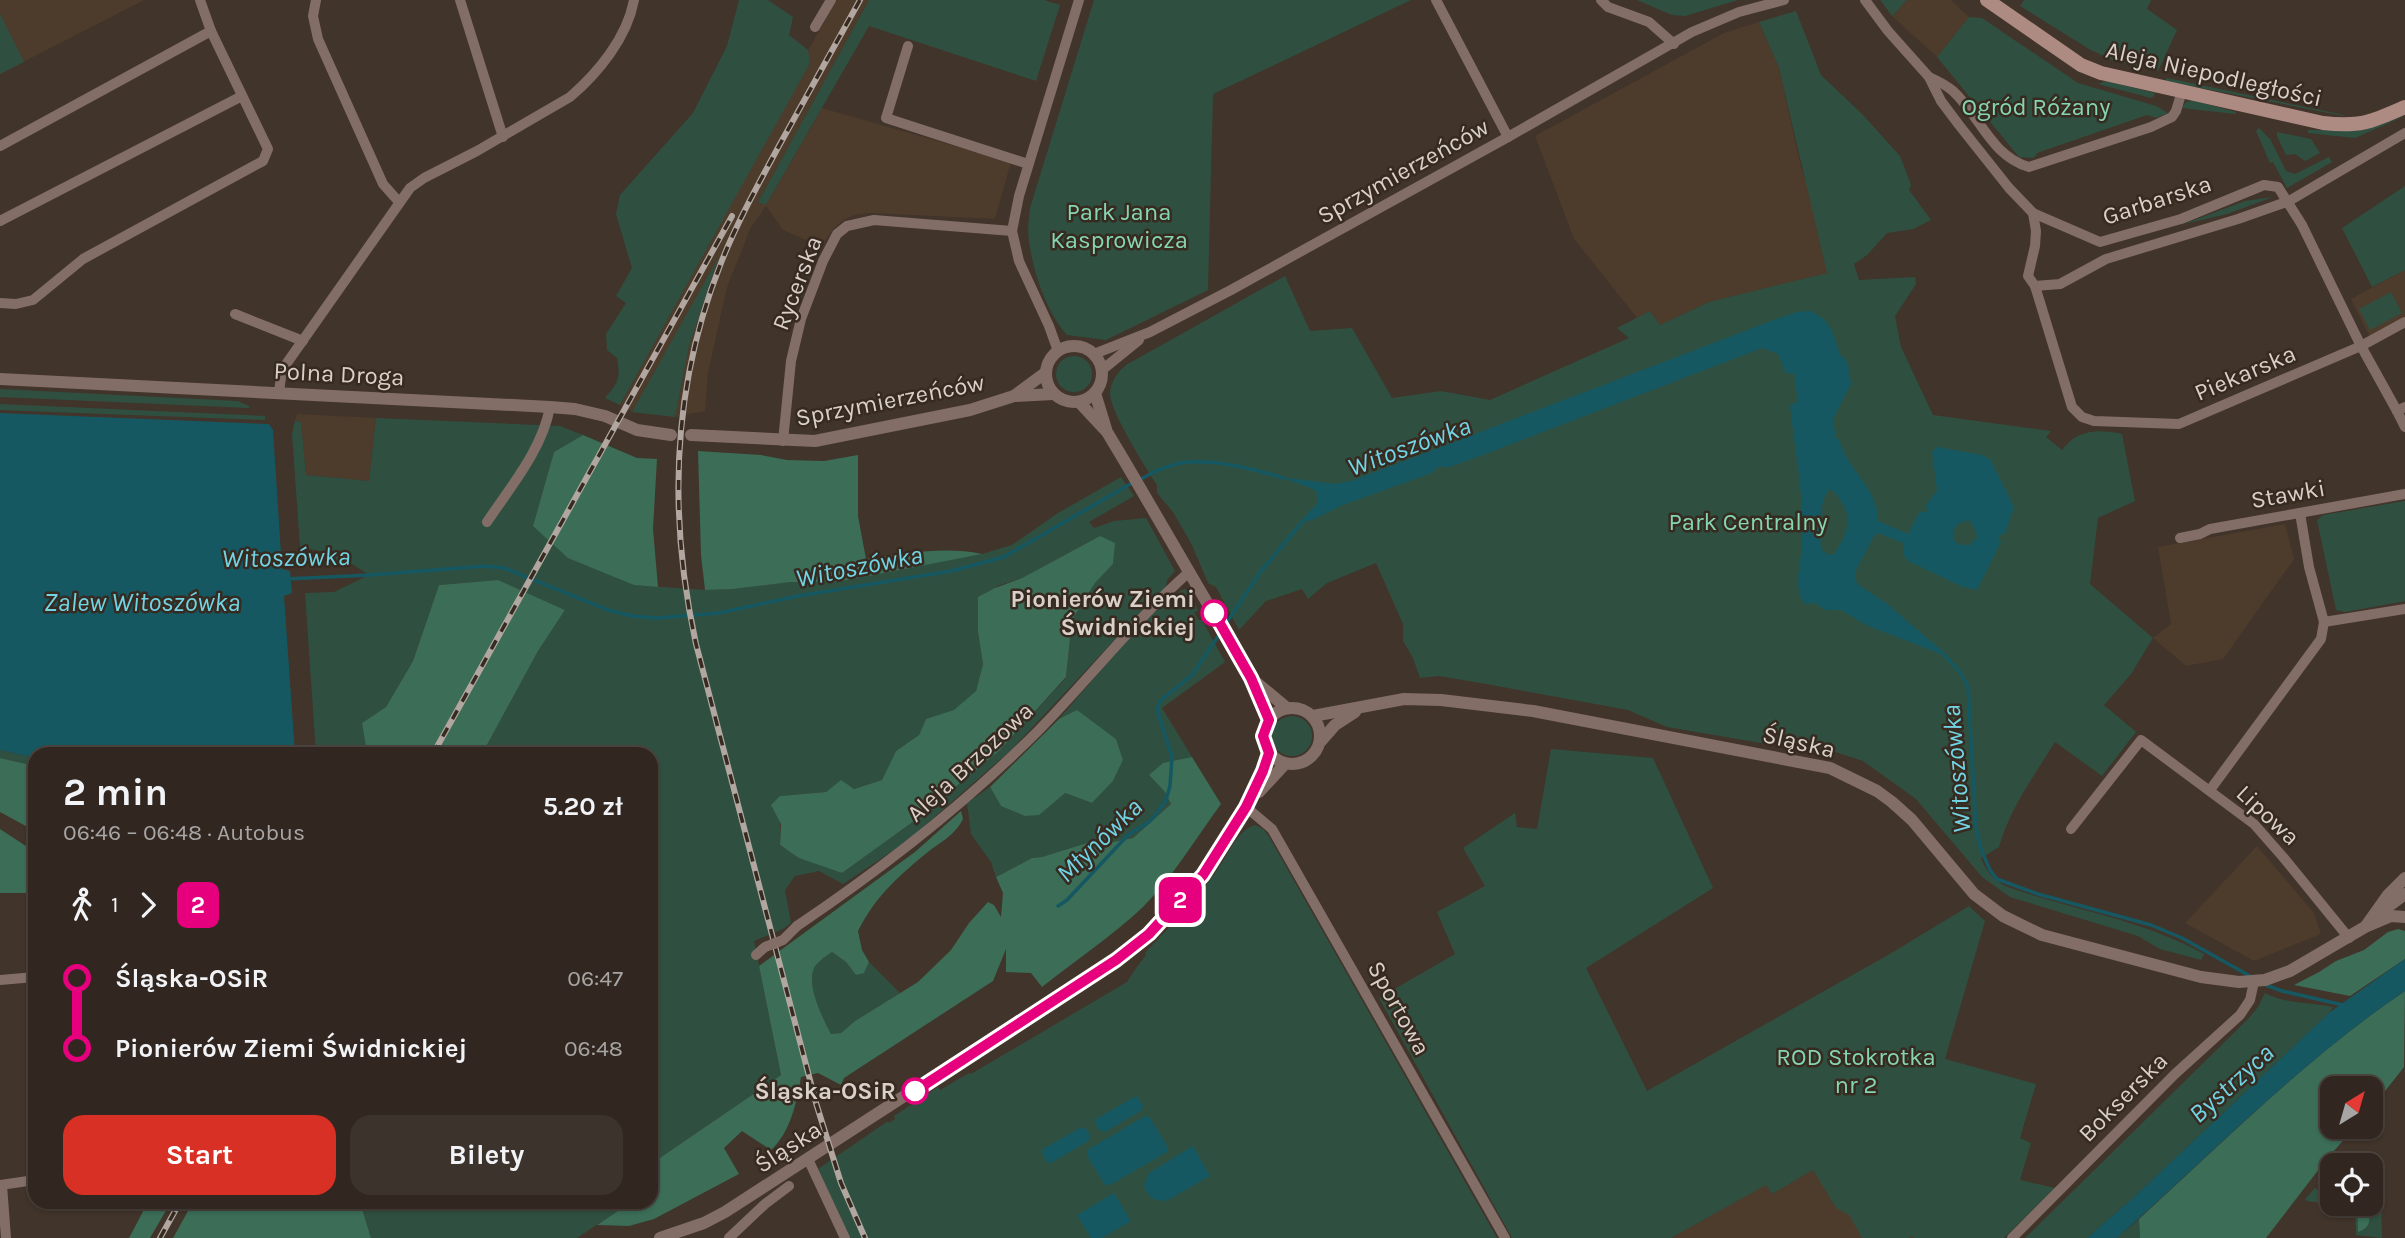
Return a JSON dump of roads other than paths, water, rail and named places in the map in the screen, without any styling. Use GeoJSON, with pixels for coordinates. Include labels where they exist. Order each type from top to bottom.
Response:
{"type":"FeatureCollection","features":[{"type":"Feature","properties":{"kind":"main road","name":"Aleja Niepodległości"},"geometry":{"type":"LineString","coordinates":[[1987,0],[2081,65],[2101,73],[2323,123],[2346,125],[2372,122],[2405,107]]}},
{"type":"Feature","properties":{"kind":"street"},"geometry":{"type":"LineString","coordinates":[[0,303],[16,304],[33,300],[83,259],[263,161],[268,149],[211,31],[200,0]]}},
{"type":"Feature","properties":{"kind":"street"},"geometry":{"type":"LineString","coordinates":[[316,0],[313,16],[318,39],[383,184],[399,202]]}},
{"type":"Feature","properties":{"kind":"street"},"geometry":{"type":"LineString","coordinates":[[460,0],[503,137]]}},
{"type":"Feature","properties":{"kind":"street"},"geometry":{"type":"LineString","coordinates":[[279,392],[282,370],[410,188],[503,137],[582,87],[608,57],[625,27],[634,0]]}},
{"type":"Feature","properties":{"kind":"street"},"geometry":{"type":"LineString","coordinates":[[815,27],[831,0]]}},
{"type":"Feature","properties":{"kind":"street"},"geometry":{"type":"LineString","coordinates":[[1058,351],[1019,261],[1012,232],[1014,213],[1028,164],[1079,0]]}},
{"type":"Feature","properties":{"kind":"street"},"geometry":{"type":"LineString","coordinates":[[1436,0],[1508,137]]}},
{"type":"Feature","properties":{"kind":"street"},"geometry":{"type":"LineString","coordinates":[[1601,0],[1608,7],[1648,22],[1674,44]]}},
{"type":"Feature","properties":{"kind":"street","name":"Sprzymierzeńców"},"geometry":{"type":"LineString","coordinates":[[1094,354],[1150,332],[1709,24],[1739,12],[1784,0]]}},
{"type":"Feature","properties":{"kind":"street"},"geometry":{"type":"LineString","coordinates":[[1865,0],[1888,31],[1929,77],[1941,101],[1959,125],[2009,188],[2033,213],[2035,246],[2028,276],[2035,286]]}},
{"type":"Feature","properties":{"kind":"street"},"geometry":{"type":"LineString","coordinates":[[0,146],[211,31]]}},
{"type":"Feature","properties":{"kind":"street"},"geometry":{"type":"LineString","coordinates":[[908,46],[886,118],[1028,164]]}},
{"type":"Feature","properties":{"kind":"street"},"geometry":{"type":"LineString","coordinates":[[1929,77],[1955,92],[2004,155],[2029,167],[2151,127],[2172,117],[2182,91]]}},
{"type":"Feature","properties":{"kind":"street"},"geometry":{"type":"LineString","coordinates":[[0,221],[242,96]]}},
{"type":"Feature","properties":{"kind":"street","name":"Garbarska"},"geometry":{"type":"LineString","coordinates":[[2035,286],[2060,284],[2106,259],[2289,201],[2405,133]]}},
{"type":"Feature","properties":{"kind":"street","name":"Garbarska"},"geometry":{"type":"LineString","coordinates":[[2033,213],[2100,242],[2181,219],[2264,185],[2278,187],[2289,201]]}},
{"type":"Feature","properties":{"kind":"street"},"geometry":{"type":"LineString","coordinates":[[2289,201],[2361,346],[2401,409],[2405,427]]}},
{"type":"Feature","properties":{"kind":"street","name":"Rycerska"},"geometry":{"type":"LineString","coordinates":[[783,441],[791,361],[801,319],[823,261],[837,234],[847,226],[874,220],[1012,232]]}},
{"type":"Feature","properties":{"kind":"street","name":"Piekarska"},"geometry":{"type":"LineString","coordinates":[[2035,286],[2073,407],[2082,417],[2094,422],[2179,424],[2361,346],[2405,322]]}},
{"type":"Feature","properties":{"kind":"street"},"geometry":{"type":"LineString","coordinates":[[235,314],[303,341]]}},
{"type":"Feature","properties":{"kind":"street","name":"Sprzymierzeńców"},"geometry":{"type":"LineString","coordinates":[[1102,370],[1150,332]]}},
{"type":"Feature","properties":{"kind":"street"},"geometry":{"type":"LineString","coordinates":[[1076,346],[1094,354],[1102,370],[1102,378],[1095,393],[1079,402],[1064,401],[1054,394],[1049,388],[1045,373],[1047,365],[1058,351],[1076,346]]}},
{"type":"Feature","properties":{"kind":"street","name":"Sprzymierzeńców"},"geometry":{"type":"LineString","coordinates":[[1014,396],[1045,373]]}},
{"type":"Feature","properties":{"kind":"street","name":"Polna Droga"},"geometry":{"type":"LineString","coordinates":[[0,379],[575,409],[605,416],[637,430],[671,435]]}},
{"type":"Feature","properties":{"kind":"street"},"geometry":{"type":"LineString","coordinates":[[1095,393],[1107,432]]}},
{"type":"Feature","properties":{"kind":"street","name":"Sprzymierzeńców"},"geometry":{"type":"LineString","coordinates":[[691,435],[816,441],[970,410],[1014,396],[1054,394]]}},
{"type":"Feature","properties":{"kind":"street"},"geometry":{"type":"LineString","coordinates":[[1079,402],[1107,432],[1143,492],[1251,678],[1269,720]]}},
{"type":"Feature","properties":{"kind":"street"},"geometry":{"type":"LineString","coordinates":[[487,522],[529,461],[550,407]]}},
{"type":"Feature","properties":{"kind":"street","name":"Stawki"},"geometry":{"type":"LineString","coordinates":[[2180,538],[2210,529],[2405,494]]}},
{"type":"Feature","properties":{"kind":"street"},"geometry":{"type":"LineString","coordinates":[[2210,790],[2322,639],[2324,622],[2309,567],[2300,513]]}},
{"type":"Feature","properties":{"kind":"street","name":"Aleja Brzozowa"},"geometry":{"type":"LineString","coordinates":[[756,955],[765,947],[783,940],[797,926],[908,847],[1016,753],[1155,604],[1189,572]]}},
{"type":"Feature","properties":{"kind":"street"},"geometry":{"type":"LineString","coordinates":[[2324,622],[2405,609]]}},
{"type":"Feature","properties":{"kind":"street"},"geometry":{"type":"LineString","coordinates":[[1251,678],[1287,708]]}},
{"type":"Feature","properties":{"kind":"street","name":"Śląska"},"geometry":{"type":"LineString","coordinates":[[1313,716],[1383,702],[1425,698],[1533,711],[1830,768],[1877,791],[1892,802],[1912,820],[1974,894],[2003,916],[2042,934],[2201,976],[2254,982],[2275,977],[2349,938],[2405,894]]}},
{"type":"Feature","properties":{"kind":"street"},"geometry":{"type":"LineString","coordinates":[[1287,708],[1305,711],[1313,716],[1321,732],[1321,741],[1312,757],[1295,765],[1285,764],[1269,753],[1263,736],[1269,720],[1276,712],[1287,708]]}},
{"type":"Feature","properties":{"kind":"street","name":"Śląska"},"geometry":{"type":"LineString","coordinates":[[1321,741],[1335,725],[1359,708]]}},
{"type":"Feature","properties":{"kind":"street","name":"Lipowa"},"geometry":{"type":"LineString","coordinates":[[2071,829],[2141,740],[2254,824],[2349,938]]}},
{"type":"Feature","properties":{"kind":"street","name":"Śląska"},"geometry":{"type":"LineString","coordinates":[[660,1238],[685,1235],[725,1212],[1130,950],[1149,934],[1203,875],[1246,807],[1269,753]]}},
{"type":"Feature","properties":{"kind":"street","name":"Śląska"},"geometry":{"type":"LineString","coordinates":[[1246,807],[1285,764]]}},
{"type":"Feature","properties":{"kind":"street","name":"Sportowa"},"geometry":{"type":"LineString","coordinates":[[1246,807],[1272,829],[1506,1238]]}},
{"type":"Feature","properties":{"kind":"street","name":"Śląska"},"geometry":{"type":"LineString","coordinates":[[2368,924],[2388,895],[2405,878]]}},
{"type":"Feature","properties":{"kind":"street"},"geometry":{"type":"LineString","coordinates":[[2368,924],[2392,916],[2405,917]]}},
{"type":"Feature","properties":{"kind":"street"},"geometry":{"type":"LineString","coordinates":[[0,979],[28,977]]}},
{"type":"Feature","properties":{"kind":"street","name":"Bokserska"},"geometry":{"type":"LineString","coordinates":[[2012,1238],[2175,1074],[2244,1010],[2250,1000],[2254,982]]}},
{"type":"Feature","properties":{"kind":"street"},"geometry":{"type":"LineString","coordinates":[[808,1159],[845,1238]]}},
{"type":"Feature","properties":{"kind":"street"},"geometry":{"type":"LineString","coordinates":[[6,1238],[1,1185],[28,1181]]}},
{"type":"Feature","properties":{"kind":"street"},"geometry":{"type":"LineString","coordinates":[[729,1238],[765,1204],[789,1186]]}},
{"type":"Feature","properties":{"kind":"water"},"geometry":{"type":"Polygon","coordinates":[[[1810,311],[1828,324],[1840,355],[1848,365],[1851,384],[1833,419],[1836,439],[1839,439],[1843,451],[1873,498],[1878,521],[1908,534],[1920,511],[1927,511],[1926,505],[1937,490],[1932,452],[1937,447],[1982,455],[1990,459],[2014,507],[2005,534],[1998,539],[2001,542],[1977,590],[1963,587],[1908,561],[1903,554],[1903,543],[1878,533],[1855,572],[1857,584],[1886,603],[1946,656],[1866,625],[1841,610],[1825,610],[1815,603],[1805,604],[1801,598],[1798,579],[1802,533],[1801,496],[1790,405],[1798,402],[1794,373],[1786,373],[1778,354],[1762,348],[1450,467],[1438,467],[1432,473],[1343,505],[1310,521],[1304,520],[1317,504],[1317,493],[1281,477],[1335,484],[1354,480],[1797,312],[1810,311]],[[1829,489],[1821,510],[1820,525],[1821,548],[1828,555],[1834,554],[1848,522],[1841,501],[1829,489]],[[1969,520],[1959,523],[1953,531],[1954,540],[1960,545],[1970,545],[1977,537],[1969,520]]]}},
{"type":"Feature","properties":{"kind":"water","name":"Zalew Witoszówka"},"geometry":{"type":"Polygon","coordinates":[[[0,413],[269,424],[273,430],[282,569],[290,571],[292,593],[284,596],[295,747],[28,747],[28,756],[0,750],[0,413]]]}},
{"type":"Feature","properties":{"kind":"water"},"geometry":{"type":"Polygon","coordinates":[[[2405,959],[2405,991],[2329,1047],[2117,1238],[2087,1238],[2330,1012],[2405,959]]]}},
{"type":"Feature","properties":{"kind":"water"},"geometry":{"type":"Polygon","coordinates":[[[1136,1096],[1143,1105],[1142,1110],[1105,1132],[1099,1130],[1096,1119],[1136,1096]]]}},
{"type":"Feature","properties":{"kind":"water"},"geometry":{"type":"Polygon","coordinates":[[[1145,1116],[1150,1118],[1167,1146],[1167,1152],[1110,1185],[1105,1185],[1087,1156],[1087,1150],[1145,1116]]]}},
{"type":"Feature","properties":{"kind":"water"},"geometry":{"type":"Polygon","coordinates":[[[1082,1127],[1088,1132],[1090,1140],[1051,1163],[1047,1162],[1042,1153],[1043,1149],[1082,1127]]]}},
{"type":"Feature","properties":{"kind":"water"},"geometry":{"type":"Polygon","coordinates":[[[1193,1146],[1210,1176],[1168,1200],[1160,1201],[1150,1196],[1144,1185],[1149,1173],[1193,1146]]]}},
{"type":"Feature","properties":{"kind":"water"},"geometry":{"type":"Polygon","coordinates":[[[1114,1193],[1131,1221],[1102,1238],[1091,1238],[1077,1215],[1114,1193]]]}},
{"type":"Feature","properties":{"kind":"waterway","name":"Witoszówka"},"geometry":{"type":"LineString","coordinates":[[1139,480],[1169,466],[1193,462],[1232,465],[1284,478]]}},
{"type":"Feature","properties":{"kind":"waterway","name":"Witoszówka"},"geometry":{"type":"LineString","coordinates":[[286,579],[486,566],[504,568],[608,610],[632,616],[657,618],[719,613],[798,596],[951,571],[1004,557],[1132,483]]}},
{"type":"Feature","properties":{"kind":"waterway","name":"Młynówka"},"geometry":{"type":"LineString","coordinates":[[1225,625],[1261,571],[1304,520]]}},
{"type":"Feature","properties":{"kind":"waterway","name":"Młynówka"},"geometry":{"type":"LineString","coordinates":[[1058,906],[1067,900],[1128,835],[1149,822],[1166,800],[1172,757],[1157,710],[1160,701],[1192,675],[1221,632]]}},
{"type":"Feature","properties":{"kind":"waterway","name":"Witoszówka"},"geometry":{"type":"LineString","coordinates":[[1944,655],[1960,672],[1968,687],[1976,828],[1981,849],[1997,879],[2038,894],[2151,925],[2182,938],[2250,976]]}},
{"type":"Feature","properties":{"kind":"waterway","name":"Witoszówka"},"geometry":{"type":"LineString","coordinates":[[2266,985],[2343,1005]]}},
{"type":"Feature","properties":{"kind":"railway"},"geometry":{"type":"LineString","coordinates":[[860,0],[756,188],[721,263],[692,356],[684,404],[679,500],[681,548],[696,644],[816,1103],[841,1183],[865,1238]]}},
{"type":"Feature","properties":{"kind":"railway"},"geometry":{"type":"LineString","coordinates":[[437,747],[732,216]]}},
{"type":"Feature","properties":{"kind":"railway"},"geometry":{"type":"LineString","coordinates":[[160,1238],[176,1209]]}},
{"type":"Feature","properties":{"kind":"place","name":"Pionierów Ziemi Świdnickiej"},"geometry":{"type":"Point","coordinates":[1214,613]}},
{"type":"Feature","properties":{"kind":"place","name":"Śląska-OSiR"},"geometry":{"type":"Point","coordinates":[915,1091]}},
{"type":"Feature","properties":{"kind":"park label","name":"Ogród Różany"},"geometry":{"type":"Point","coordinates":[2036,107]}},
{"type":"Feature","properties":{"kind":"park label","name":"Park Jana Kasprowicza"},"geometry":{"type":"Point","coordinates":[1119,226]}},
{"type":"Feature","properties":{"kind":"park label","name":"Park Centralny"},"geometry":{"type":"Point","coordinates":[1748,522]}},
{"type":"Feature","properties":{"kind":"park label","name":"ROD Stokrotka nr 2"},"geometry":{"type":"Point","coordinates":[1856,1071]}},
{"type":"Feature","properties":{"kind":"water label","name":"Bystrzyca"},"geometry":{"type":"Point","coordinates":[2231,1083]}}]}
